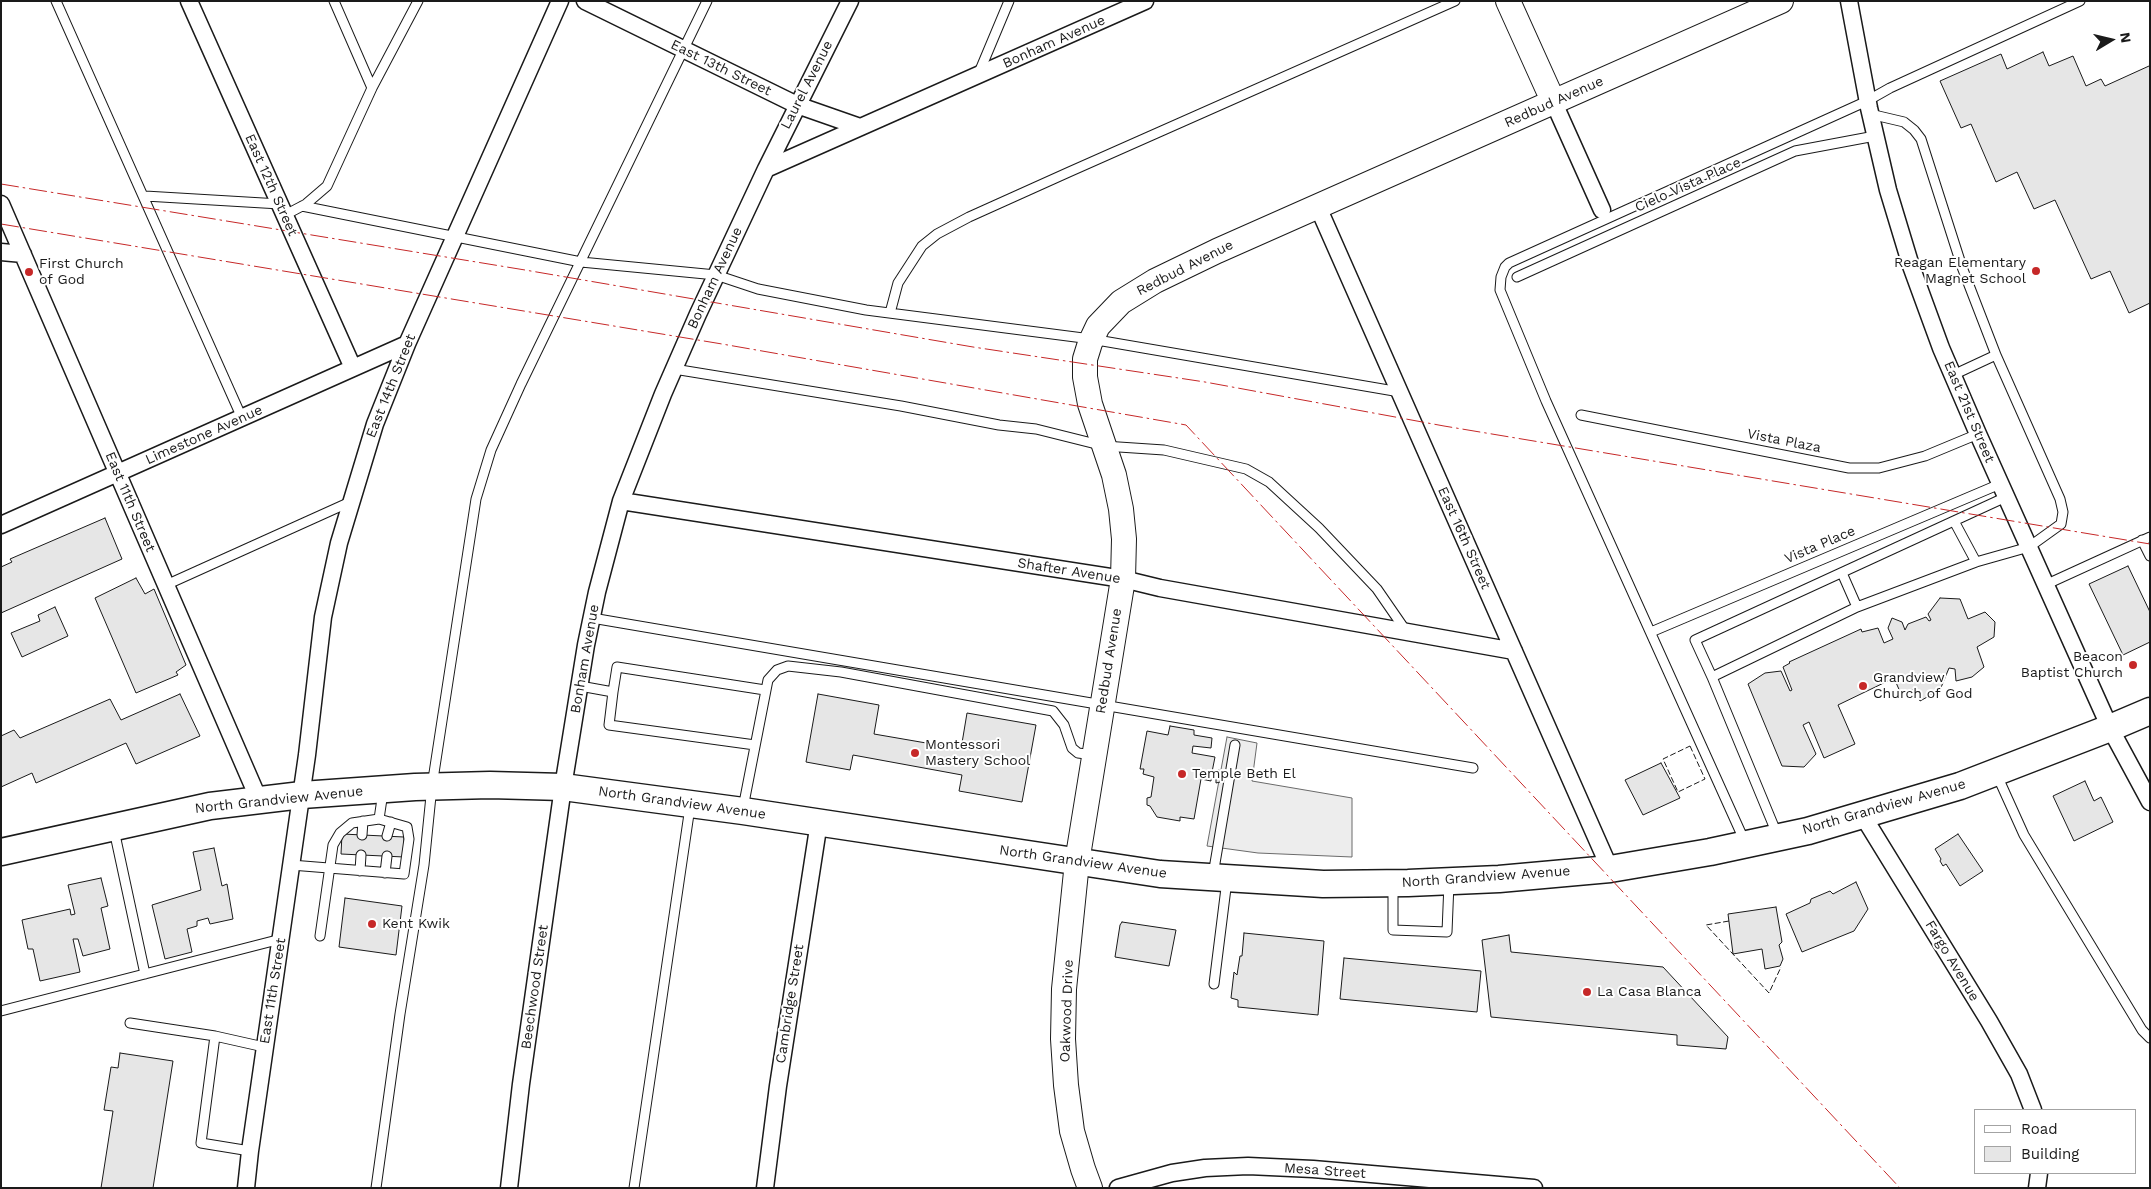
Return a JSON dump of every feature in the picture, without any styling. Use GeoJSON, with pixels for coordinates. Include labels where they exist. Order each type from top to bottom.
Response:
{"type":"FeatureCollection","features":[{"type":"Feature","properties":{"kind":"main road","name":"North Grandview Avenue"},"geometry":{"type":"LineString","coordinates":[[1,852],[210,806],[383,789],[490,785],[563,787],[743,810],[1160,874],[1323,884],[1449,881],[1610,869],[1779,837],[1864,816],[1996,773],[2150,711]]}},
{"type":"Feature","properties":{"kind":"street","name":"East 12th Street"},"geometry":{"type":"LineString","coordinates":[[189,1],[353,368]]}},
{"type":"Feature","properties":{"kind":"street","name":"East 14th Street"},"geometry":{"type":"LineString","coordinates":[[302,796],[323,617],[350,502],[375,424],[407,344],[560,1]]}},
{"type":"Feature","properties":{"kind":"street","name":"East 13th Street"},"geometry":{"type":"LineString","coordinates":[[584,1],[797,105],[860,127]]}},
{"type":"Feature","properties":{"kind":"street","name":"Laurel Avenue"},"geometry":{"type":"LineString","coordinates":[[766,169],[850,1]]}},
{"type":"Feature","properties":{"kind":"street","name":"Bonham Avenue"},"geometry":{"type":"LineString","coordinates":[[563,787],[592,618],[621,501],[674,369],[766,169],[1145,1]]}},
{"type":"Feature","properties":{"kind":"street"},"geometry":{"type":"LineString","coordinates":[[1508,1],[1602,210]]}},
{"type":"Feature","properties":{"kind":"street","name":"Redbud Avenue"},"geometry":{"type":"LineString","coordinates":[[1078,862],[1123,579],[1124,539],[1121,509],[1114,475],[1090,404],[1085,376],[1085,359],[1091,339],[1098,326],[1111,310],[1155,281],[1217,250],[1554,103],[1781,1]]}},
{"type":"Feature","properties":{"kind":"street","name":"East 21st Street"},"geometry":{"type":"LineString","coordinates":[[1849,1],[1875,136],[1888,190],[1911,266],[1953,375],[2045,585],[2110,728],[2150,802]]}},
{"type":"Feature","properties":{"kind":"street","name":"East 11th Street"},"geometry":{"type":"LineString","coordinates":[[1,204],[260,800]]}},
{"type":"Feature","properties":{"kind":"street","name":"East 16th Street"},"geometry":{"type":"LineString","coordinates":[[1318,207],[1610,869]]}},
{"type":"Feature","properties":{"kind":"street"},"geometry":{"type":"LineString","coordinates":[[1,252],[23,254]]}},
{"type":"Feature","properties":{"kind":"street","name":"Limestone Avenue"},"geometry":{"type":"LineString","coordinates":[[1,525],[407,344]]}},
{"type":"Feature","properties":{"kind":"street","name":"Shafter Avenue"},"geometry":{"type":"LineString","coordinates":[[621,501],[1123,579],[1160,588],[1514,651]]}},
{"type":"Feature","properties":{"kind":"street","name":"Beechwood Street"},"geometry":{"type":"LineString","coordinates":[[510,1188],[521,1084],[563,787]]}},
{"type":"Feature","properties":{"kind":"street","name":"East 11th Street"},"geometry":{"type":"LineString","coordinates":[[246,1188],[264,1046],[302,796]]}},
{"type":"Feature","properties":{"kind":"street","name":"Fargo Avenue"},"geometry":{"type":"LineString","coordinates":[[1864,816],[1990,1021],[2019,1074],[2033,1109]]}},
{"type":"Feature","properties":{"kind":"street","name":"Cambridge Street"},"geometry":{"type":"LineString","coordinates":[[765,1188],[778,1086],[819,822]]}},
{"type":"Feature","properties":{"kind":"street","name":"Oakwood Drive"},"geometry":{"type":"LineString","coordinates":[[1078,862],[1064,989],[1063,1039],[1072,1131],[1090,1188]]}},
{"type":"Feature","properties":{"kind":"street","name":"Mesa Street"},"geometry":{"type":"LineString","coordinates":[[1118,1188],[1172,1173],[1205,1168],[1248,1166],[1312,1169],[1533,1188]]}},
{"type":"Feature","properties":{"kind":"street"},"geometry":{"type":"LineString","coordinates":[[2038,1188],[2039,1174]]}},
{"type":"Feature","properties":{"kind":"lane"},"geometry":{"type":"LineString","coordinates":[[56,1],[242,418]]}},
{"type":"Feature","properties":{"kind":"lane"},"geometry":{"type":"LineString","coordinates":[[334,1],[372,88]]}},
{"type":"Feature","properties":{"kind":"lane"},"geometry":{"type":"LineString","coordinates":[[302,206],[327,186],[372,88],[418,1]]}},
{"type":"Feature","properties":{"kind":"lane"},"geometry":{"type":"LineString","coordinates":[[376,1188],[400,1014],[424,865],[432,786],[476,499],[491,450],[707,1]]}},
{"type":"Feature","properties":{"kind":"lane"},"geometry":{"type":"LineString","coordinates":[[977,76],[1009,1]]}},
{"type":"Feature","properties":{"kind":"lane"},"geometry":{"type":"LineString","coordinates":[[890,313],[898,283],[922,246],[937,234],[969,217],[1069,172],[1455,1]]}},
{"type":"Feature","properties":{"kind":"lane"},"geometry":{"type":"LineString","coordinates":[[1746,844],[1546,400],[1500,290],[1501,277],[1509,263],[1869,108],[1890,88],[2080,1]]}},
{"type":"Feature","properties":{"kind":"lane"},"geometry":{"type":"LineString","coordinates":[[1712,677],[1857,607],[1976,562],[2029,547],[2061,524],[2063,512],[2060,499],[1996,355],[1962,267],[1921,139],[1904,122],[1869,108]]}},
{"type":"Feature","properties":{"kind":"lane","name":"Cielo Vista Place"},"geometry":{"type":"LineString","coordinates":[[1518,277],[1795,151],[1875,136]]}},
{"type":"Feature","properties":{"kind":"lane"},"geometry":{"type":"LineString","coordinates":[[144,196],[282,210],[302,206],[581,262],[716,275],[758,289],[890,313],[1091,339],[1400,392]]}},
{"type":"Feature","properties":{"kind":"lane"},"geometry":{"type":"LineString","coordinates":[[1953,375],[1996,355]]}},
{"type":"Feature","properties":{"kind":"lane"},"geometry":{"type":"LineString","coordinates":[[674,369],[901,406],[999,425],[1036,429],[1104,446],[1164,450],[1246,469],[1269,482],[1319,528],[1377,589],[1406,632]]}},
{"type":"Feature","properties":{"kind":"lane","name":"Vista Plaza"},"geometry":{"type":"LineString","coordinates":[[1581,415],[1849,468],[1878,468],[1925,456],[1978,434]]}},
{"type":"Feature","properties":{"kind":"lane"},"geometry":{"type":"LineString","coordinates":[[1779,837],[1695,640],[1954,521],[2003,490]]}},
{"type":"Feature","properties":{"kind":"lane","name":"Vista Place"},"geometry":{"type":"LineString","coordinates":[[1651,632],[2003,490]]}},
{"type":"Feature","properties":{"kind":"lane"},"geometry":{"type":"LineString","coordinates":[[166,585],[350,502]]}},
{"type":"Feature","properties":{"kind":"lane"},"geometry":{"type":"LineString","coordinates":[[1954,521],[1976,562]]}},
{"type":"Feature","properties":{"kind":"lane"},"geometry":{"type":"LineString","coordinates":[[2045,585],[2146,539],[2150,556]]}},
{"type":"Feature","properties":{"kind":"lane"},"geometry":{"type":"LineString","coordinates":[[1842,573],[1857,607]]}},
{"type":"Feature","properties":{"kind":"lane"},"geometry":{"type":"LineString","coordinates":[[592,618],[1473,768]]}},
{"type":"Feature","properties":{"kind":"lane"},"geometry":{"type":"LineString","coordinates":[[743,810],[765,690],[772,674],[788,666],[840,672],[1053,711],[1064,725],[1072,748],[1078,753],[1095,755]]}},
{"type":"Feature","properties":{"kind":"lane"},"geometry":{"type":"LineString","coordinates":[[755,744],[609,725],[617,667],[765,690]]}},
{"type":"Feature","properties":{"kind":"lane"},"geometry":{"type":"LineString","coordinates":[[580,686],[613,692]]}},
{"type":"Feature","properties":{"kind":"lane"},"geometry":{"type":"LineString","coordinates":[[1214,984],[1219,879],[1235,745]]}},
{"type":"Feature","properties":{"kind":"lane"},"geometry":{"type":"LineString","coordinates":[[1996,773],[2024,835],[2142,1030],[2150,1038]]}},
{"type":"Feature","properties":{"kind":"lane"},"geometry":{"type":"LineString","coordinates":[[379,818],[383,789]]}},
{"type":"Feature","properties":{"kind":"lane"},"geometry":{"type":"LineString","coordinates":[[634,1188],[690,804]]}},
{"type":"Feature","properties":{"kind":"lane"},"geometry":{"type":"LineString","coordinates":[[292,865],[330,868],[360,871],[404,874],[409,839],[407,827],[379,818],[352,823],[340,832],[333,845],[330,868],[320,936]]}},
{"type":"Feature","properties":{"kind":"lane"},"geometry":{"type":"LineString","coordinates":[[362,835],[363,821]]}},
{"type":"Feature","properties":{"kind":"lane"},"geometry":{"type":"LineString","coordinates":[[387,836],[391,822]]}},
{"type":"Feature","properties":{"kind":"lane"},"geometry":{"type":"LineString","coordinates":[[113,827],[144,974]]}},
{"type":"Feature","properties":{"kind":"lane"},"geometry":{"type":"LineString","coordinates":[[360,871],[361,855]]}},
{"type":"Feature","properties":{"kind":"lane"},"geometry":{"type":"LineString","coordinates":[[385,873],[386,856]]}},
{"type":"Feature","properties":{"kind":"lane"},"geometry":{"type":"LineString","coordinates":[[1393,883],[1393,930],[1448,932],[1449,881]]}},
{"type":"Feature","properties":{"kind":"lane"},"geometry":{"type":"LineString","coordinates":[[1,1010],[281,939]]}},
{"type":"Feature","properties":{"kind":"lane"},"geometry":{"type":"LineString","coordinates":[[130,1023],[215,1036],[264,1046]]}},
{"type":"Feature","properties":{"kind":"lane"},"geometry":{"type":"LineString","coordinates":[[215,1036],[201,1143],[250,1151]]}},
{"type":"Feature","properties":{"kind":"shaded area"},"geometry":{"type":"Polygon","coordinates":[[[1227,737],[1257,743],[1252,781],[1352,798],[1352,857],[1258,853],[1207,846],[1227,737]]]}},
{"type":"Feature","properties":{"kind":"building"},"geometry":{"type":"Polygon","coordinates":[[[2043,52],[2049,66],[2073,56],[2086,86],[2101,79],[2105,86],[2150,67],[2150,303],[2129,313],[2110,271],[2091,279],[2055,200],[2034,209],[2017,172],[1996,182],[1971,124],[1961,128],[1940,81],[2001,54],[2007,69],[2043,52]]]}},
{"type":"Feature","properties":{"kind":"building"},"geometry":{"type":"Polygon","coordinates":[[[105,518],[122,559],[1,613],[1,567],[12,562],[10,559],[105,518]]]}},
{"type":"Feature","properties":{"kind":"building"},"geometry":{"type":"Polygon","coordinates":[[[2128,566],[2150,612],[2150,642],[2123,655],[2089,584],[2128,566]]]}},
{"type":"Feature","properties":{"kind":"building"},"geometry":{"type":"Polygon","coordinates":[[[136,578],[145,594],[154,589],[186,665],[176,672],[178,675],[136,693],[95,598],[136,578]]]}},
{"type":"Feature","properties":{"kind":"building"},"geometry":{"type":"Polygon","coordinates":[[[1940,598],[1960,599],[1968,619],[1985,612],[1995,622],[1994,637],[1977,647],[1984,667],[1972,677],[1956,681],[1955,669],[1949,668],[1940,690],[1920,701],[1915,689],[1901,694],[1894,678],[1838,705],[1855,744],[1824,758],[1809,722],[1803,725],[1816,754],[1804,767],[1782,766],[1748,684],[1765,673],[1781,671],[1790,691],[1792,690],[1783,667],[1789,662],[1861,629],[1862,632],[1878,628],[1884,643],[1893,639],[1888,628],[1892,618],[1902,622],[1905,630],[1908,624],[1926,617],[1929,621],[1931,620],[1928,614],[1940,598]]]}},
{"type":"Feature","properties":{"kind":"building"},"geometry":{"type":"Polygon","coordinates":[[[55,607],[68,636],[22,657],[11,633],[40,621],[38,615],[55,607]]]}},
{"type":"Feature","properties":{"kind":"building"},"geometry":{"type":"Polygon","coordinates":[[[180,694],[200,736],[136,764],[126,743],[36,783],[32,773],[1,787],[1,736],[14,730],[20,738],[110,699],[121,720],[180,694]]]}},
{"type":"Feature","properties":{"kind":"building"},"geometry":{"type":"Polygon","coordinates":[[[818,694],[879,705],[874,734],[961,749],[967,713],[1036,725],[1022,802],[959,791],[962,775],[853,755],[850,770],[806,762],[818,694]]]}},
{"type":"Feature","properties":{"kind":"building","name":"Temple Beth El"},"geometry":{"type":"Polygon","coordinates":[[[1170,726],[1194,730],[1194,735],[1212,738],[1211,748],[1193,746],[1192,753],[1215,757],[1212,772],[1217,774],[1218,770],[1222,771],[1220,782],[1216,783],[1216,779],[1211,777],[1211,781],[1201,779],[1194,819],[1180,817],[1180,821],[1157,817],[1150,806],[1147,805],[1147,798],[1151,797],[1154,777],[1143,774],[1144,769],[1140,769],[1147,731],[1168,735],[1170,726]]]}},
{"type":"Feature","properties":{"kind":"building"},"geometry":{"type":"Polygon","coordinates":[[[1661,763],[1680,798],[1643,815],[1625,780],[1661,763]]]}},
{"type":"Feature","properties":{"kind":"building"},"geometry":{"type":"Polygon","coordinates":[[[2085,781],[2094,801],[2101,797],[2113,822],[2074,841],[2053,796],[2085,781]]]}},
{"type":"Feature","properties":{"kind":"building"},"geometry":{"type":"Polygon","coordinates":[[[342,834],[404,837],[404,857],[341,854],[342,834]]]}},
{"type":"Feature","properties":{"kind":"building"},"geometry":{"type":"Polygon","coordinates":[[[1958,834],[1983,871],[1960,886],[1946,864],[1943,866],[1935,849],[1958,834]]]}},
{"type":"Feature","properties":{"kind":"building"},"geometry":{"type":"Polygon","coordinates":[[[214,848],[222,886],[227,884],[233,919],[210,924],[208,918],[197,921],[197,926],[187,929],[192,952],[165,959],[152,905],[201,890],[193,852],[214,848]]]}},
{"type":"Feature","properties":{"kind":"building"},"geometry":{"type":"Polygon","coordinates":[[[101,878],[108,906],[101,908],[110,949],[83,956],[78,939],[73,939],[80,972],[40,981],[33,949],[28,949],[22,920],[70,909],[71,915],[75,914],[68,885],[101,878]]]}},
{"type":"Feature","properties":{"kind":"building"},"geometry":{"type":"Polygon","coordinates":[[[1856,882],[1868,909],[1854,931],[1802,952],[1786,914],[1810,903],[1811,899],[1830,891],[1833,894],[1856,882]]]}},
{"type":"Feature","properties":{"kind":"building"},"geometry":{"type":"Polygon","coordinates":[[[345,898],[402,906],[396,955],[339,947],[345,898]]]}},
{"type":"Feature","properties":{"kind":"building"},"geometry":{"type":"Polygon","coordinates":[[[1776,907],[1782,942],[1779,945],[1783,959],[1780,966],[1765,969],[1762,949],[1733,954],[1728,914],[1776,907]]]}},
{"type":"Feature","properties":{"kind":"building"},"geometry":{"type":"Polygon","coordinates":[[[1122,922],[1176,930],[1169,966],[1115,957],[1122,922]]]}},
{"type":"Feature","properties":{"kind":"building"},"geometry":{"type":"Polygon","coordinates":[[[1244,933],[1324,941],[1318,1015],[1238,1007],[1238,1000],[1231,998],[1234,972],[1237,975],[1240,956],[1242,956],[1244,933]]]}},
{"type":"Feature","properties":{"kind":"building","name":"La Casa Blanca"},"geometry":{"type":"Polygon","coordinates":[[[1509,935],[1511,952],[1663,967],[1728,1037],[1726,1049],[1677,1045],[1677,1035],[1491,1017],[1482,940],[1509,935]]]}},
{"type":"Feature","properties":{"kind":"building"},"geometry":{"type":"Polygon","coordinates":[[[1344,958],[1481,971],[1477,1012],[1340,999],[1344,958]]]}},
{"type":"Feature","properties":{"kind":"building"},"geometry":{"type":"Polygon","coordinates":[[[120,1053],[173,1061],[153,1188],[101,1188],[113,1111],[104,1110],[111,1067],[118,1068],[120,1053]]]}},
{"type":"Feature","properties":{"kind":"fence"},"geometry":{"type":"LineString","coordinates":[[1690,746],[1705,779],[1678,792],[1663,759],[1690,746]]}},
{"type":"Feature","properties":{"kind":"fence"},"geometry":{"type":"LineString","coordinates":[[1729,921],[1706,925],[1769,993],[1781,967]]}},
{"type":"Feature","properties":{"kind":"power"},"geometry":{"type":"LineString","coordinates":[[1,184],[525,270],[973,347],[1205,382],[1444,426],[2150,544]]}},
{"type":"Feature","properties":{"kind":"power"},"geometry":{"type":"LineString","coordinates":[[1,224],[722,344],[1186,425],[1900,1188]]}},
{"type":"Feature","properties":{"kind":"place","name":"Reagan Elementary Magnet School"},"geometry":{"type":"Point","coordinates":[2036,271]}},
{"type":"Feature","properties":{"kind":"place","name":"First Church of God"},"geometry":{"type":"Point","coordinates":[29,272]}},
{"type":"Feature","properties":{"kind":"place","name":"Beacon Baptist Church"},"geometry":{"type":"Point","coordinates":[2133,665]}},
{"type":"Feature","properties":{"kind":"place","name":"Grandview Church of God"},"geometry":{"type":"Point","coordinates":[1863,686]}},
{"type":"Feature","properties":{"kind":"place","name":"Montessori Mastery School"},"geometry":{"type":"Point","coordinates":[915,753]}},
{"type":"Feature","properties":{"kind":"place","name":"Temple Beth El"},"geometry":{"type":"Point","coordinates":[1182,774]}},
{"type":"Feature","properties":{"kind":"place","name":"Kent Kwik"},"geometry":{"type":"Point","coordinates":[372,924]}},
{"type":"Feature","properties":{"kind":"place","name":"La Casa Blanca"},"geometry":{"type":"Point","coordinates":[1587,992]}}]}
